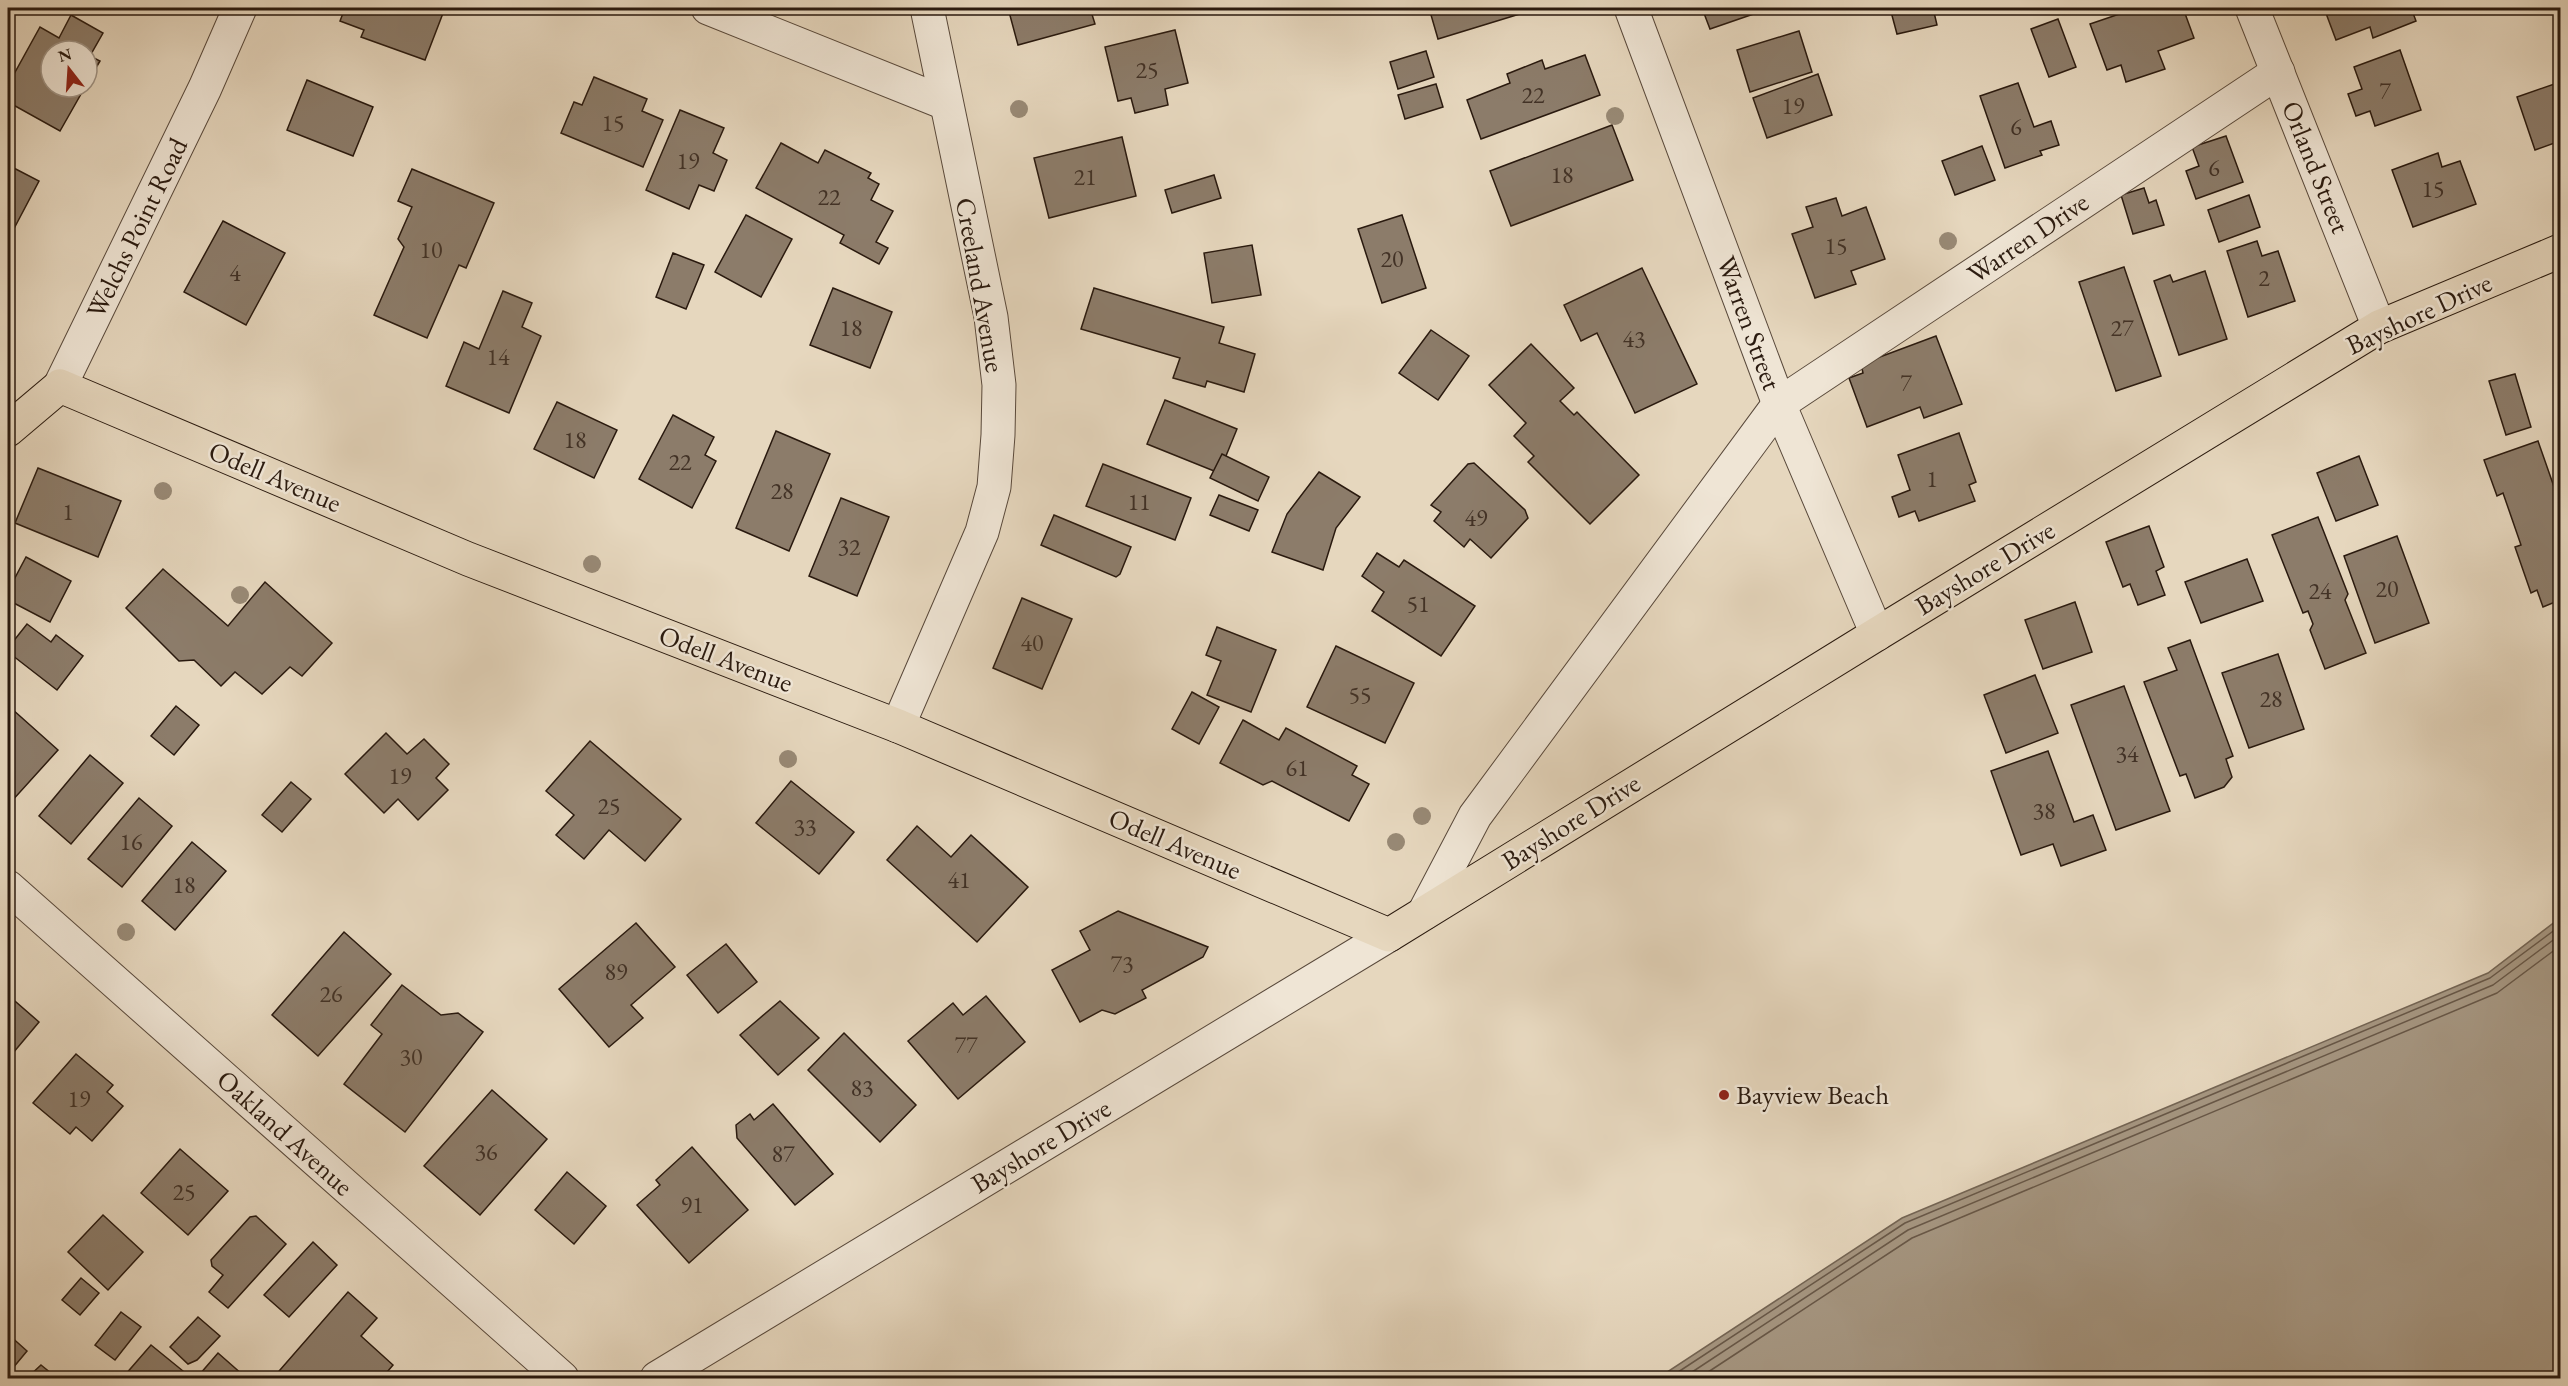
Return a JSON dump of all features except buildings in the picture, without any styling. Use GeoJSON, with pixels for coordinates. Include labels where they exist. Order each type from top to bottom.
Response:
{"type":"FeatureCollection","features":[{"type":"Feature","properties":{"kind":"main road","name":"Bayshore Drive"},"geometry":{"type":"LineString","coordinates":[[1389,936],[1877,633],[2379,327],[2560,252]]}},
{"type":"Feature","properties":{"kind":"main road","name":"Welchs Point Road"},"geometry":{"type":"LineString","coordinates":[[8,430],[60,387]]}},
{"type":"Feature","properties":{"kind":"main road","name":"Odell Avenue"},"geometry":{"type":"LineString","coordinates":[[60,387],[468,559],[898,726],[1389,936]]}},
{"type":"Feature","properties":{"kind":"street","name":"Welchs Point Road"},"geometry":{"type":"LineString","coordinates":[[60,387],[204,88],[240,8]]}},
{"type":"Feature","properties":{"kind":"street"},"geometry":{"type":"LineString","coordinates":[[708,8],[945,103]]}},
{"type":"Feature","properties":{"kind":"street","name":"Creeland Avenue"},"geometry":{"type":"LineString","coordinates":[[898,726],[982,532],[994,487],[999,386],[991,317],[927,8]]}},
{"type":"Feature","properties":{"kind":"street","name":"Warren Street"},"geometry":{"type":"LineString","coordinates":[[1631,8],[1779,404],[1877,633]]}},
{"type":"Feature","properties":{"kind":"street","name":"Orland Street"},"geometry":{"type":"LineString","coordinates":[[2252,8],[2379,327]]}},
{"type":"Feature","properties":{"kind":"street","name":"Warren Drive"},"geometry":{"type":"LineString","coordinates":[[1779,404],[2278,72]]}},
{"type":"Feature","properties":{"kind":"street","name":"Bayshore Drive"},"geometry":{"type":"LineString","coordinates":[[1424,913],[1475,816],[1779,404]]}},
{"type":"Feature","properties":{"kind":"street","name":"Oakland Avenue"},"geometry":{"type":"LineString","coordinates":[[8,887],[562,1378]]}},
{"type":"Feature","properties":{"kind":"street","name":"Bayshore Drive"},"geometry":{"type":"LineString","coordinates":[[657,1378],[1389,936]]}},
{"type":"Feature","properties":{"kind":"water"},"geometry":{"type":"Polygon","coordinates":[[[2560,918],[2560,1378],[1658,1378],[1902,1218],[2488,973],[2560,918]]]}},
{"type":"Feature","properties":{"kind":"place","name":"Bayview Beach"},"geometry":{"type":"Point","coordinates":[1724,1095]}}]}
